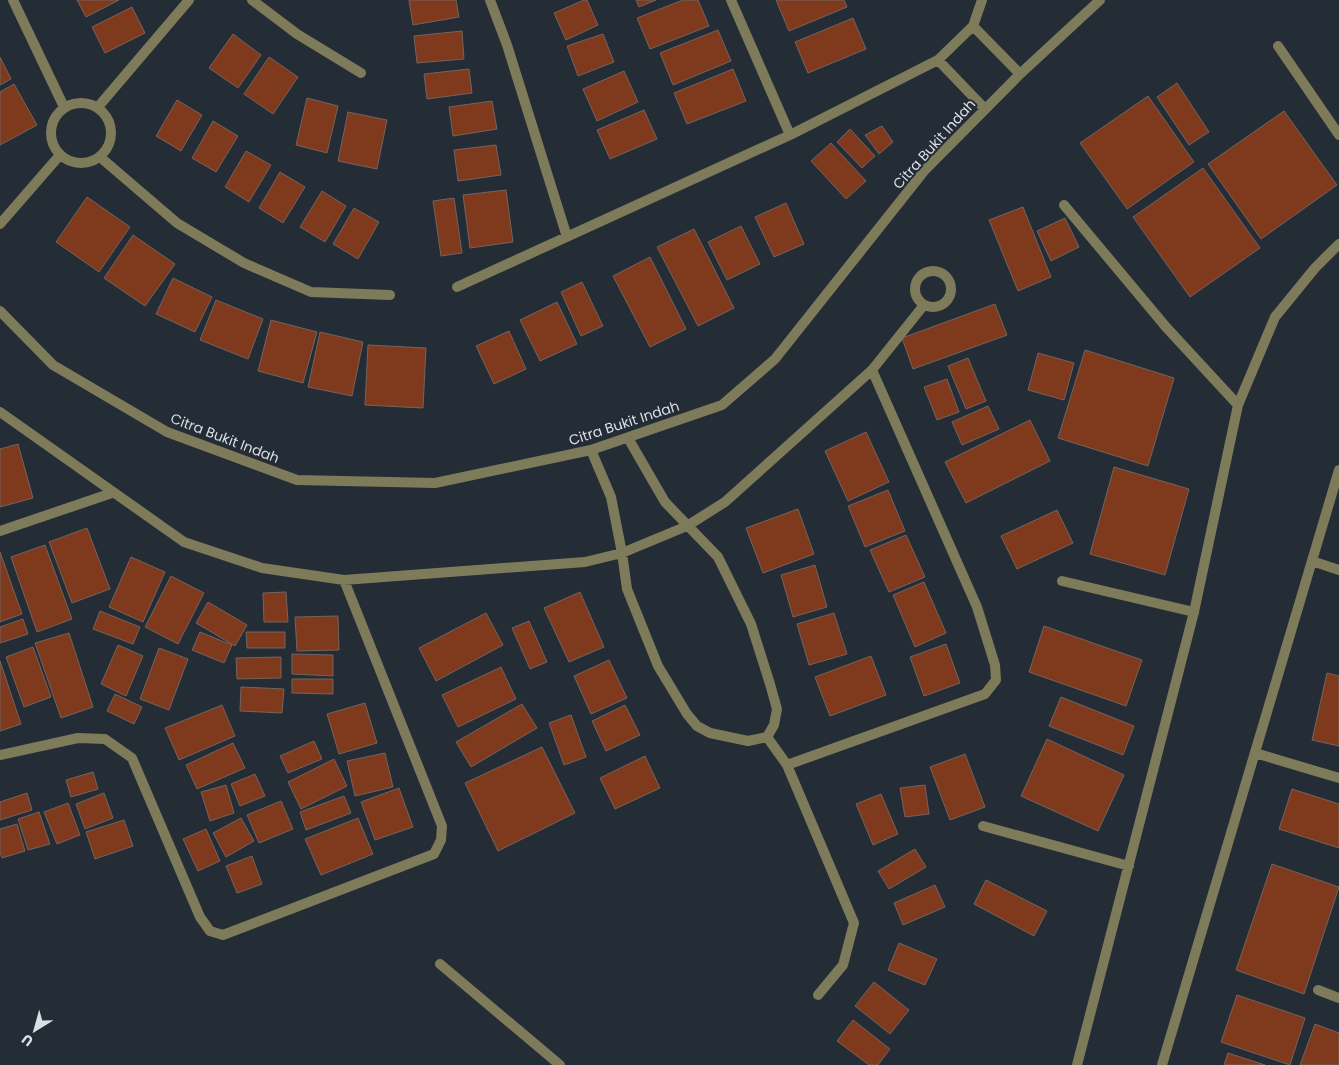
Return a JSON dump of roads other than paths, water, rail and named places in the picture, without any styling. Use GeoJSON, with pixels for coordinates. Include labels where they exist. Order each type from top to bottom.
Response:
{"type":"FeatureCollection","features":[{"type":"Feature","properties":{"kind":"street"},"geometry":{"type":"LineString","coordinates":[[13,0],[64,107]]}},
{"type":"Feature","properties":{"kind":"street"},"geometry":{"type":"LineString","coordinates":[[98,107],[189,0]]}},
{"type":"Feature","properties":{"kind":"street"},"geometry":{"type":"LineString","coordinates":[[252,0],[297,34],[361,73]]}},
{"type":"Feature","properties":{"kind":"street"},"geometry":{"type":"LineString","coordinates":[[490,0],[567,237]]}},
{"type":"Feature","properties":{"kind":"street"},"geometry":{"type":"LineString","coordinates":[[731,0],[790,135]]}},
{"type":"Feature","properties":{"kind":"street"},"geometry":{"type":"LineString","coordinates":[[457,287],[790,135],[938,60],[973,26],[982,0]]}},
{"type":"Feature","properties":{"kind":"street","name":"Citra Bukit Indah"},"geometry":{"type":"LineString","coordinates":[[0,311],[53,365],[168,432],[297,480],[435,483],[591,450],[722,404],[775,359],[925,170],[1020,74],[1100,0]]}},
{"type":"Feature","properties":{"kind":"street"},"geometry":{"type":"LineString","coordinates":[[973,26],[1020,74]]}},
{"type":"Feature","properties":{"kind":"street"},"geometry":{"type":"LineString","coordinates":[[1278,46],[1339,135]]}},
{"type":"Feature","properties":{"kind":"street"},"geometry":{"type":"LineString","coordinates":[[938,60],[984,109]]}},
{"type":"Feature","properties":{"kind":"street"},"geometry":{"type":"LineString","coordinates":[[87,102],[98,107],[105,114],[110,122],[111,141],[100,157],[90,162],[80,163],[70,161],[60,155],[50,135],[56,115],[64,107],[75,103],[87,102]]}},
{"type":"Feature","properties":{"kind":"street"},"geometry":{"type":"LineString","coordinates":[[0,224],[60,155]]}},
{"type":"Feature","properties":{"kind":"street"},"geometry":{"type":"LineString","coordinates":[[100,157],[177,224],[244,263],[311,292],[390,295]]}},
{"type":"Feature","properties":{"kind":"street"},"geometry":{"type":"LineString","coordinates":[[1064,205],[1166,327],[1238,405]]}},
{"type":"Feature","properties":{"kind":"street"},"geometry":{"type":"LineString","coordinates":[[1077,1065],[1194,612],[1238,405],[1275,317],[1315,268],[1339,244]]}},
{"type":"Feature","properties":{"kind":"street"},"geometry":{"type":"LineString","coordinates":[[0,412],[184,542],[262,568],[344,580],[585,562],[622,553],[686,526],[725,502],[872,370],[924,305]]}},
{"type":"Feature","properties":{"kind":"street"},"geometry":{"type":"LineString","coordinates":[[787,765],[985,694],[996,680],[995,665],[977,607],[872,370]]}},
{"type":"Feature","properties":{"kind":"street"},"geometry":{"type":"LineString","coordinates":[[591,450],[611,497],[627,589],[658,666],[687,714],[697,726],[710,732],[748,741],[767,737],[774,725],[777,709],[751,624],[718,558],[665,502],[628,438]]}},
{"type":"Feature","properties":{"kind":"street"},"geometry":{"type":"LineString","coordinates":[[1162,1065],[1339,470]]}},
{"type":"Feature","properties":{"kind":"street"},"geometry":{"type":"LineString","coordinates":[[0,531],[112,492]]}},
{"type":"Feature","properties":{"kind":"street"},"geometry":{"type":"LineString","coordinates":[[1312,562],[1339,570]]}},
{"type":"Feature","properties":{"kind":"street"},"geometry":{"type":"LineString","coordinates":[[0,755],[78,738],[105,739],[132,758],[200,917],[210,931],[223,935],[434,854],[441,840],[442,826],[344,580]]}},
{"type":"Feature","properties":{"kind":"street"},"geometry":{"type":"LineString","coordinates":[[1062,581],[1194,612]]}},
{"type":"Feature","properties":{"kind":"street"},"geometry":{"type":"LineString","coordinates":[[767,737],[787,765],[854,923],[843,965],[818,996]]}},
{"type":"Feature","properties":{"kind":"street"},"geometry":{"type":"LineString","coordinates":[[1255,753],[1339,778]]}},
{"type":"Feature","properties":{"kind":"street"},"geometry":{"type":"LineString","coordinates":[[983,826],[1129,866]]}},
{"type":"Feature","properties":{"kind":"street"},"geometry":{"type":"LineString","coordinates":[[440,964],[560,1065]]}},
{"type":"Feature","properties":{"kind":"street"},"geometry":{"type":"LineString","coordinates":[[1318,990],[1339,998]]}}]}
